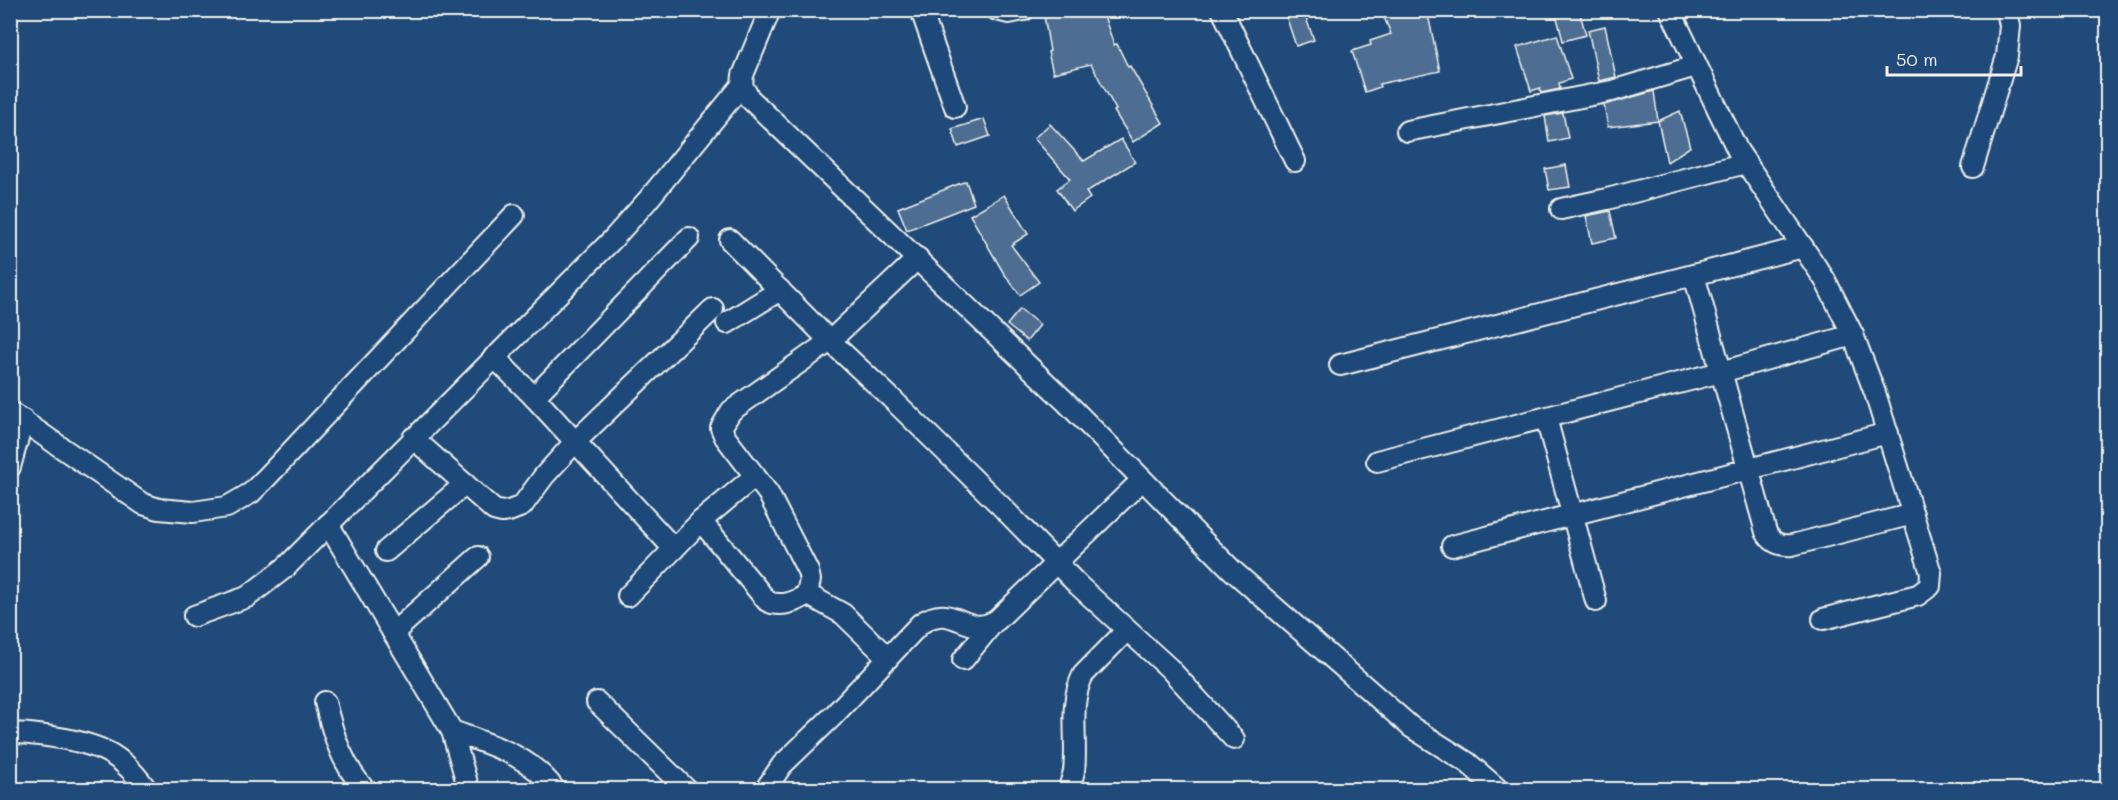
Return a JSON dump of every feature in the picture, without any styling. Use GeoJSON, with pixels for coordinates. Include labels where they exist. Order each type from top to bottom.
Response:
{"type":"FeatureCollection","features":[{"type":"Feature","properties":{"kind":"street"},"geometry":{"type":"LineString","coordinates":[[194,616],[231,604],[260,589],[285,567],[640,208],[742,85],[743,75],[770,10]]}},
{"type":"Feature","properties":{"kind":"street"},"geometry":{"type":"LineString","coordinates":[[921,10],[955,107]]}},
{"type":"Feature","properties":{"kind":"street"},"geometry":{"type":"LineString","coordinates":[[997,10],[1009,13],[1024,10]]}},
{"type":"Feature","properties":{"kind":"street"},"geometry":{"type":"LineString","coordinates":[[1222,10],[1295,161]]}},
{"type":"Feature","properties":{"kind":"street"},"geometry":{"type":"LineString","coordinates":[[1670,10],[1729,136],[1825,280],[1853,335],[1888,433],[1931,573],[1929,586],[1918,595],[1823,619]]}},
{"type":"Feature","properties":{"kind":"street"},"geometry":{"type":"LineString","coordinates":[[1973,167],[2007,56],[2010,26],[2007,10]]}},
{"type":"Feature","properties":{"kind":"street"},"geometry":{"type":"LineString","coordinates":[[1407,131],[1612,91],[1696,66]]}},
{"type":"Feature","properties":{"kind":"street"},"geometry":{"type":"LineString","coordinates":[[742,85],[749,98],[1065,401],[1232,570],[1390,709],[1499,789]]}},
{"type":"Feature","properties":{"kind":"street"},"geometry":{"type":"LineString","coordinates":[[1561,209],[1746,163]]}},
{"type":"Feature","properties":{"kind":"street"},"geometry":{"type":"LineString","coordinates":[[10,467],[17,416],[143,504],[171,512],[194,512],[227,507],[251,493],[267,477],[514,214]]}},
{"type":"Feature","properties":{"kind":"street"},"geometry":{"type":"LineString","coordinates":[[534,397],[688,238]]}},
{"type":"Feature","properties":{"kind":"street"},"geometry":{"type":"LineString","coordinates":[[730,240],[830,341],[1000,505],[1056,564],[1169,668],[1234,739]]}},
{"type":"Feature","properties":{"kind":"street"},"geometry":{"type":"LineString","coordinates":[[1340,365],[1803,247]]}},
{"type":"Feature","properties":{"kind":"street"},"geometry":{"type":"LineString","coordinates":[[701,521],[767,601],[772,604],[788,603],[799,600],[807,594],[810,580],[808,571],[768,493],[722,433],[721,428],[731,411],[830,341],[918,258]]}},
{"type":"Feature","properties":{"kind":"street"},"geometry":{"type":"LineString","coordinates":[[1694,275],[1769,538],[1778,544],[1792,545],[1913,514]]}},
{"type":"Feature","properties":{"kind":"street"},"geometry":{"type":"LineString","coordinates":[[727,323],[780,290]]}},
{"type":"Feature","properties":{"kind":"street"},"geometry":{"type":"LineString","coordinates":[[413,438],[494,510],[502,512],[516,510],[522,506],[544,476],[575,442],[713,309]]}},
{"type":"Feature","properties":{"kind":"street"},"geometry":{"type":"LineString","coordinates":[[1377,461],[1721,372],[1853,335]]}},
{"type":"Feature","properties":{"kind":"street"},"geometry":{"type":"LineString","coordinates":[[494,357],[534,397],[674,549]]}},
{"type":"Feature","properties":{"kind":"street"},"geometry":{"type":"LineString","coordinates":[[1546,418],[1596,601]]}},
{"type":"Feature","properties":{"kind":"street"},"geometry":{"type":"LineString","coordinates":[[1452,546],[1888,433]]}},
{"type":"Feature","properties":{"kind":"street"},"geometry":{"type":"LineString","coordinates":[[628,596],[701,521],[755,476]]}},
{"type":"Feature","properties":{"kind":"street"},"geometry":{"type":"LineString","coordinates":[[963,660],[993,623],[1142,480]]}},
{"type":"Feature","properties":{"kind":"street"},"geometry":{"type":"LineString","coordinates":[[386,551],[465,484]]}},
{"type":"Feature","properties":{"kind":"street"},"geometry":{"type":"LineString","coordinates":[[328,524],[452,731],[469,789]]}},
{"type":"Feature","properties":{"kind":"street"},"geometry":{"type":"LineString","coordinates":[[393,633],[478,557]]}},
{"type":"Feature","properties":{"kind":"street"},"geometry":{"type":"LineString","coordinates":[[807,594],[843,614],[888,658]]}},
{"type":"Feature","properties":{"kind":"street"},"geometry":{"type":"LineString","coordinates":[[765,789],[782,765],[929,618],[948,615],[980,627],[993,623]]}},
{"type":"Feature","properties":{"kind":"street"},"geometry":{"type":"LineString","coordinates":[[1069,789],[1074,772],[1076,692],[1083,675],[1127,630]]}},
{"type":"Feature","properties":{"kind":"street"},"geometry":{"type":"LineString","coordinates":[[325,702],[338,749],[351,773],[365,789]]}},
{"type":"Feature","properties":{"kind":"street"},"geometry":{"type":"LineString","coordinates":[[597,702],[687,789]]}},
{"type":"Feature","properties":{"kind":"street"},"geometry":{"type":"LineString","coordinates":[[452,731],[515,755],[531,764],[555,789]]}},
{"type":"Feature","properties":{"kind":"street"},"geometry":{"type":"LineString","coordinates":[[10,732],[40,734],[96,745],[122,762],[147,789]]}},
{"type":"Feature","properties":{"kind":"building"},"geometry":{"type":"Polygon","coordinates":[[[1043,10],[1102,10],[1114,45],[1117,44],[1128,67],[1130,66],[1163,123],[1133,142],[1114,111],[1116,110],[1091,64],[1053,73],[1043,10]]]}},
{"type":"Feature","properties":{"kind":"building"},"geometry":{"type":"Polygon","coordinates":[[[1284,10],[1303,10],[1314,40],[1296,46],[1284,10]]]}},
{"type":"Feature","properties":{"kind":"building"},"geometry":{"type":"Polygon","coordinates":[[[1381,10],[1427,10],[1440,71],[1379,84],[1380,87],[1365,92],[1352,51],[1371,45],[1370,41],[1391,34],[1381,10]]]}},
{"type":"Feature","properties":{"kind":"building"},"geometry":{"type":"Polygon","coordinates":[[[1555,10],[1579,10],[1586,35],[1563,41],[1555,10]]]}},
{"type":"Feature","properties":{"kind":"building"},"geometry":{"type":"Polygon","coordinates":[[[1605,26],[1616,77],[1599,81],[1588,30],[1605,26]]]}},
{"type":"Feature","properties":{"kind":"building"},"geometry":{"type":"Polygon","coordinates":[[[1557,35],[1571,79],[1559,83],[1560,89],[1541,93],[1540,88],[1531,91],[1517,47],[1557,35]]]}},
{"type":"Feature","properties":{"kind":"building"},"geometry":{"type":"Polygon","coordinates":[[[1654,91],[1658,121],[1608,127],[1604,105],[1654,91]]]}},
{"type":"Feature","properties":{"kind":"building"},"geometry":{"type":"Polygon","coordinates":[[[1680,111],[1690,147],[1667,162],[1658,121],[1680,111]]]}},
{"type":"Feature","properties":{"kind":"building"},"geometry":{"type":"Polygon","coordinates":[[[1563,113],[1568,138],[1549,142],[1545,116],[1563,113]]]}},
{"type":"Feature","properties":{"kind":"building"},"geometry":{"type":"Polygon","coordinates":[[[984,119],[990,136],[958,147],[952,129],[984,119]]]}},
{"type":"Feature","properties":{"kind":"building"},"geometry":{"type":"Polygon","coordinates":[[[1050,124],[1084,161],[1121,139],[1135,162],[1086,192],[1090,198],[1072,211],[1057,189],[1070,179],[1034,138],[1050,124]]]}},
{"type":"Feature","properties":{"kind":"building"},"geometry":{"type":"Polygon","coordinates":[[[1566,165],[1570,187],[1549,190],[1545,169],[1566,165]]]}},
{"type":"Feature","properties":{"kind":"building"},"geometry":{"type":"Polygon","coordinates":[[[966,181],[974,204],[907,230],[898,208],[966,181]]]}},
{"type":"Feature","properties":{"kind":"building"},"geometry":{"type":"Polygon","coordinates":[[[1004,195],[1028,234],[1011,245],[1039,282],[1020,295],[1003,272],[970,215],[1004,195]]]}},
{"type":"Feature","properties":{"kind":"building"},"geometry":{"type":"Polygon","coordinates":[[[1610,211],[1616,238],[1592,243],[1586,216],[1610,211]]]}},
{"type":"Feature","properties":{"kind":"building"},"geometry":{"type":"Polygon","coordinates":[[[1020,309],[1040,325],[1027,341],[1007,325],[1020,309]]]}}]}
